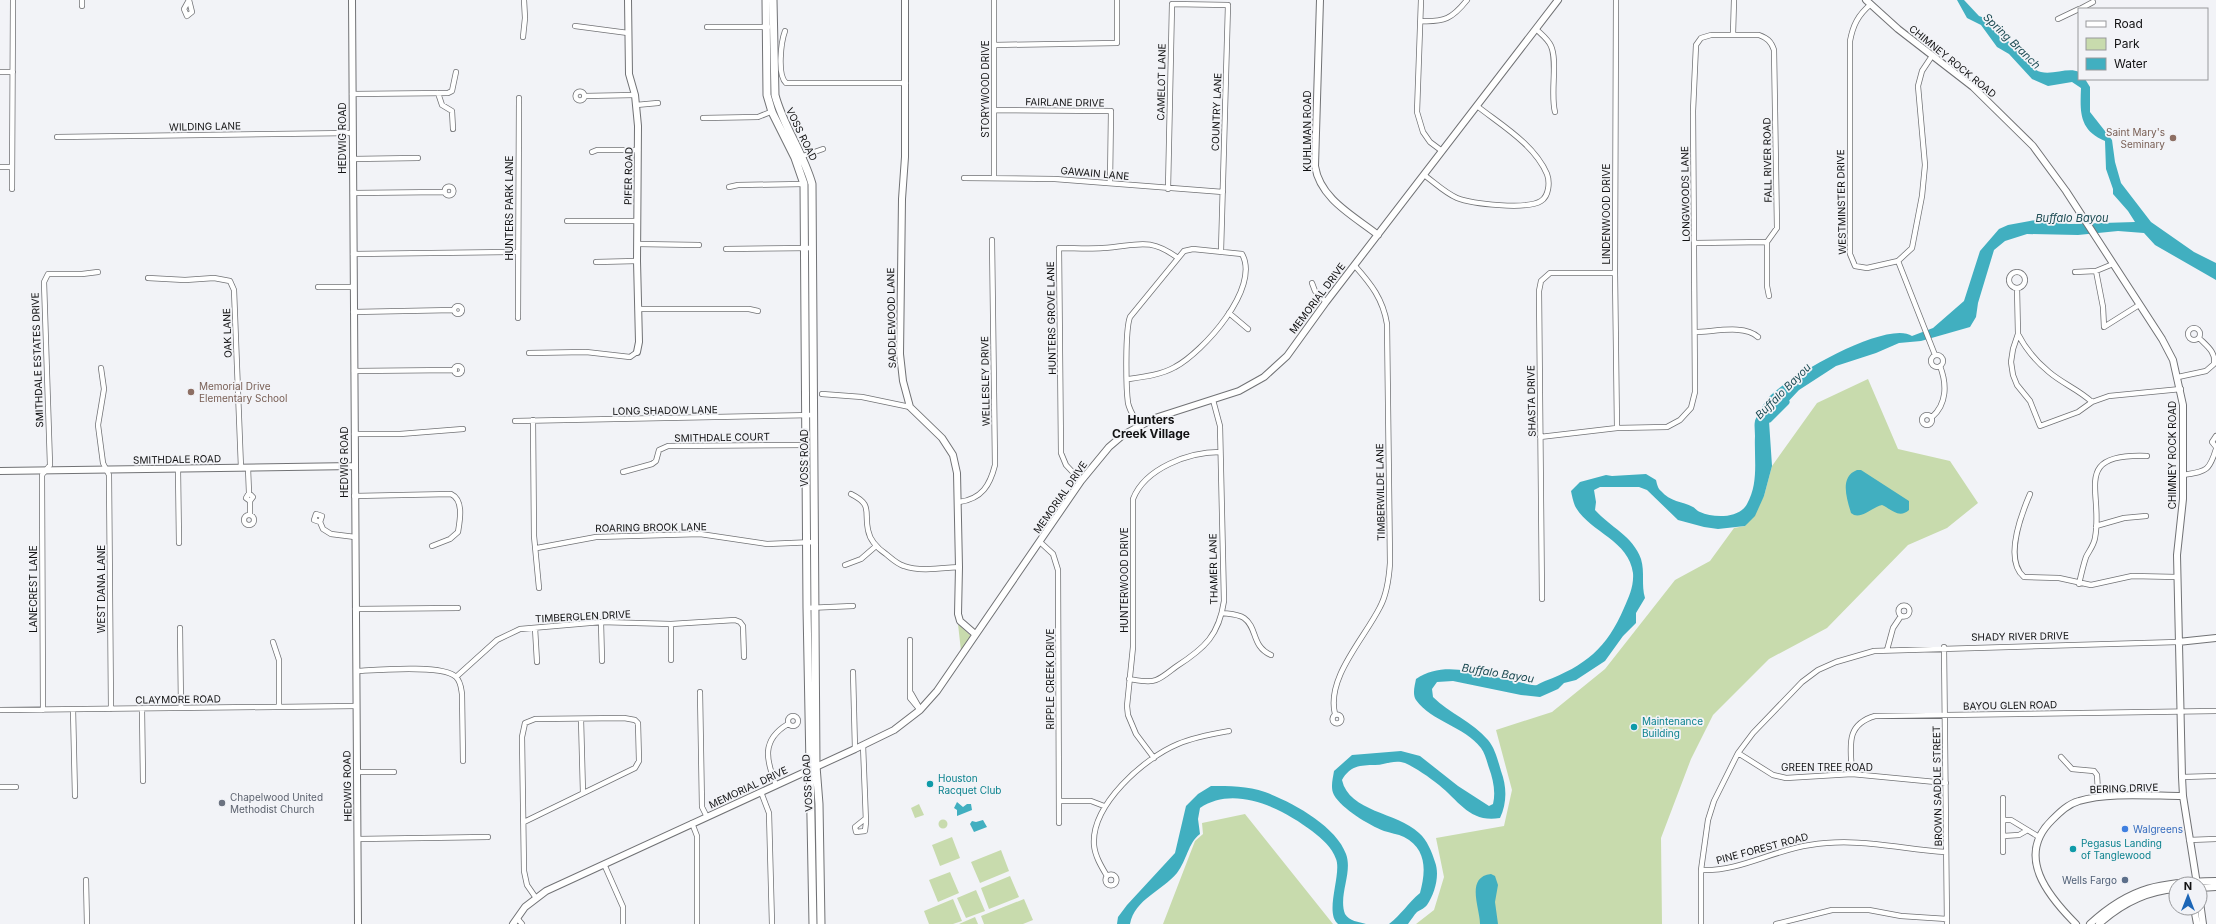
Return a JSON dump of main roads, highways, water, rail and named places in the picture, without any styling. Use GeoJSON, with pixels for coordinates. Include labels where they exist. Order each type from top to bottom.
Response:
{"type":"FeatureCollection","features":[{"type":"Feature","properties":{"kind":"main road","name":"VOSS ROAD"},"geometry":{"type":"LineString","coordinates":[[766,0],[770,28]]}},
{"type":"Feature","properties":{"kind":"main road","name":"VOSS ROAD"},"geometry":{"type":"LineString","coordinates":[[773,0],[766,81],[775,111],[795,158],[808,195]]}},
{"type":"Feature","properties":{"kind":"main road","name":"VOSS ROAD"},"geometry":{"type":"LineString","coordinates":[[775,111],[802,156],[812,184],[808,195],[809,347],[806,415],[806,495],[811,542],[815,607],[812,874],[813,924]]}},
{"type":"Feature","properties":{"kind":"main road","name":"VOSS ROAD"},"geometry":{"type":"LineString","coordinates":[[809,347],[814,415],[814,495],[807,608],[813,768],[820,874],[821,924]]}},
{"type":"Feature","properties":{"kind":"main road"},"geometry":{"type":"LineString","coordinates":[[806,495],[814,495]]}},
{"type":"Feature","properties":{"kind":"main road"},"geometry":{"type":"LineString","coordinates":[[812,874],[820,874]]}},
{"type":"Feature","properties":{"kind":"main road"},"geometry":{"type":"LineString","coordinates":[[813,924],[821,924]]}},
{"type":"Feature","properties":{"kind":"water"},"geometry":{"type":"Polygon","coordinates":[[[1957,0],[1964,0],[1979,16],[1987,19],[1996,32],[2016,47],[2017,52],[2037,70],[2046,73],[2071,70],[2078,72],[2078,80],[2086,80],[2090,87],[2090,112],[2112,140],[2115,162],[2121,183],[2151,222],[2194,252],[2216,263],[2216,280],[2155,245],[2144,233],[2118,231],[2078,235],[2027,234],[2005,241],[1994,250],[1978,303],[1976,317],[1970,327],[1921,341],[1899,343],[1876,353],[1836,366],[1799,390],[1783,407],[1777,410],[1769,421],[1772,466],[1764,496],[1755,516],[1745,526],[1718,529],[1678,520],[1647,490],[1639,487],[1600,487],[1594,490],[1596,502],[1595,510],[1633,544],[1641,559],[1645,598],[1636,613],[1636,623],[1623,636],[1605,661],[1576,680],[1564,683],[1558,689],[1540,697],[1521,695],[1453,681],[1437,682],[1432,689],[1433,697],[1439,703],[1475,728],[1493,747],[1503,777],[1505,789],[1504,807],[1500,818],[1490,819],[1473,814],[1466,810],[1431,779],[1414,767],[1401,762],[1356,767],[1348,772],[1342,780],[1346,791],[1354,799],[1375,811],[1399,820],[1419,833],[1427,843],[1434,858],[1437,878],[1434,890],[1427,905],[1417,912],[1408,924],[1389,924],[1420,893],[1424,869],[1421,854],[1412,842],[1404,837],[1371,825],[1343,806],[1334,795],[1332,789],[1334,771],[1352,755],[1401,751],[1420,756],[1458,786],[1489,806],[1493,804],[1493,781],[1486,758],[1481,748],[1466,734],[1431,714],[1416,700],[1414,690],[1416,679],[1428,673],[1453,669],[1480,673],[1530,685],[1537,685],[1572,669],[1593,654],[1602,645],[1617,622],[1628,600],[1632,587],[1633,573],[1630,562],[1624,552],[1617,544],[1589,523],[1575,506],[1571,491],[1580,482],[1606,475],[1646,474],[1656,480],[1659,489],[1665,495],[1676,501],[1694,507],[1698,511],[1705,514],[1718,516],[1732,515],[1743,509],[1751,496],[1755,479],[1755,421],[1769,397],[1779,388],[1816,364],[1861,343],[1882,336],[1900,333],[1912,336],[1933,328],[1964,301],[1980,251],[1999,229],[2008,225],[2036,220],[2070,224],[2135,222],[2128,211],[2113,194],[2113,189],[2106,169],[2105,141],[2096,137],[2086,126],[2081,112],[2081,88],[2072,82],[2048,86],[2032,79],[2009,54],[1997,47],[1981,25],[1967,18],[1957,0]]]}},
{"type":"Feature","properties":{"kind":"water"},"geometry":{"type":"Polygon","coordinates":[[[1861,470],[1909,501],[1909,510],[1902,514],[1892,511],[1882,505],[1862,515],[1855,515],[1851,513],[1846,495],[1846,483],[1851,473],[1861,470]]]}},
{"type":"Feature","properties":{"kind":"water"},"geometry":{"type":"Polygon","coordinates":[[[1211,786],[1245,787],[1265,792],[1288,802],[1312,816],[1323,825],[1341,844],[1348,861],[1343,899],[1345,914],[1352,920],[1366,924],[1338,924],[1334,919],[1333,903],[1337,866],[1334,855],[1323,840],[1300,823],[1273,808],[1258,802],[1228,798],[1214,801],[1200,808],[1198,819],[1200,834],[1190,847],[1177,873],[1137,908],[1130,924],[1117,924],[1118,917],[1127,905],[1175,853],[1186,806],[1198,794],[1211,786]]]}},
{"type":"Feature","properties":{"kind":"water"},"geometry":{"type":"Polygon","coordinates":[[[957,802],[963,807],[967,804],[971,804],[972,810],[957,816],[957,810],[954,808],[957,802]]]}},
{"type":"Feature","properties":{"kind":"water"},"geometry":{"type":"Polygon","coordinates":[[[983,820],[987,827],[974,832],[970,824],[972,821],[976,822],[983,820]]]}},
{"type":"Feature","properties":{"kind":"water"},"geometry":{"type":"Polygon","coordinates":[[[1491,874],[1495,876],[1498,885],[1495,902],[1498,924],[1480,924],[1476,887],[1478,881],[1483,876],[1491,874]]]}},
{"type":"Feature","properties":{"kind":"waterway","name":"Buffalo Bayou"},"geometry":{"type":"LineString","coordinates":[[1769,419],[1786,402]]}},
{"type":"Feature","properties":{"kind":"place","name":"Saint Mary's Seminary"},"geometry":{"type":"Point","coordinates":[2173,138]}},
{"type":"Feature","properties":{"kind":"place","name":"Memorial Drive Elementary School"},"geometry":{"type":"Point","coordinates":[191,392]}},
{"type":"Feature","properties":{"kind":"place","name":"Maintenance Building"},"geometry":{"type":"Point","coordinates":[1634,727]}},
{"type":"Feature","properties":{"kind":"place","name":"Houston Racquet Club"},"geometry":{"type":"Point","coordinates":[930,784]}},
{"type":"Feature","properties":{"kind":"place","name":"Chapelwood United Methodist Church"},"geometry":{"type":"Point","coordinates":[222,803]}},
{"type":"Feature","properties":{"kind":"place","name":"Walgreens"},"geometry":{"type":"Point","coordinates":[2125,829]}},
{"type":"Feature","properties":{"kind":"place","name":"Pegasus Landing of Tanglewood"},"geometry":{"type":"Point","coordinates":[2073,849]}},
{"type":"Feature","properties":{"kind":"place","name":"Wells Fargo"},"geometry":{"type":"Point","coordinates":[2125,880]}},
{"type":"Feature","properties":{"kind":"district","name":"Hunters Creek Village"},"geometry":{"type":"Point","coordinates":[1151,426]}},
{"type":"Feature","properties":{"kind":"water label","name":"Spring Branch"},"geometry":{"type":"Point","coordinates":[2012,41]}}]}
